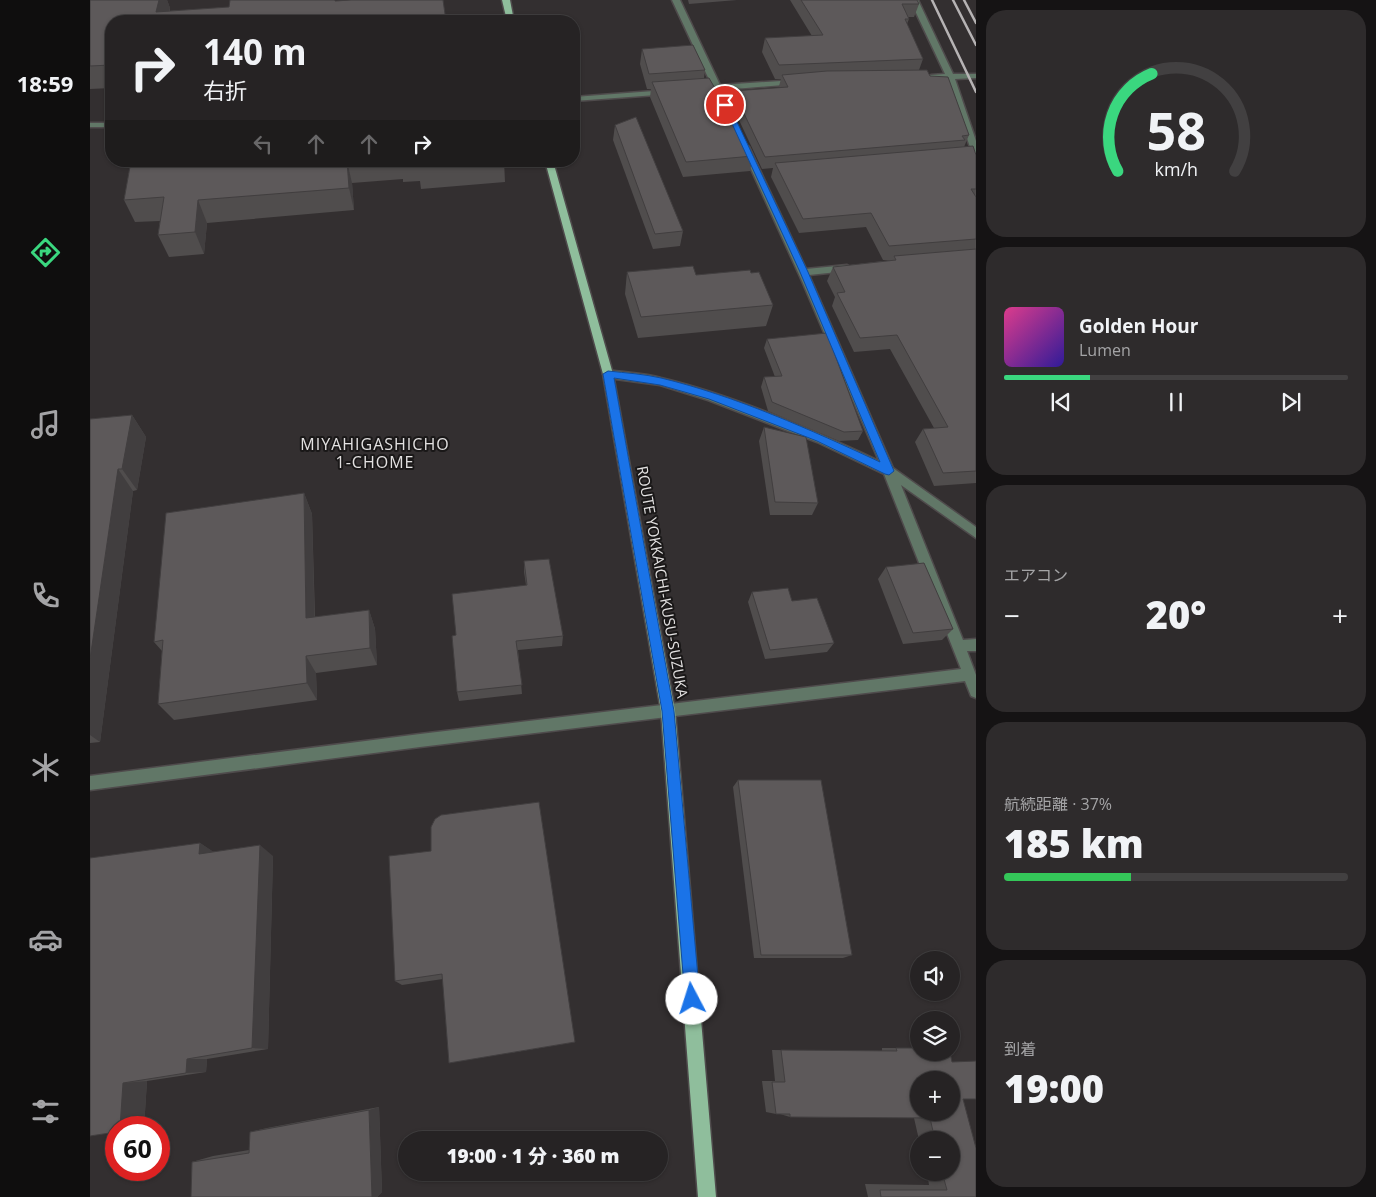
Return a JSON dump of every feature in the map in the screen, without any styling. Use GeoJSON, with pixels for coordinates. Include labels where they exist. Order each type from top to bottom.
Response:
{"type":"FeatureCollection","features":[{"type":"Feature","properties":{"kind":"main road"},"geometry":{"type":"LineString","coordinates":[[506,0],[510,15]]}},
{"type":"Feature","properties":{"kind":"main road","name":"ROUTE YOKKAICHI-KUSU-SUZUKA"},"geometry":{"type":"LineString","coordinates":[[551,167],[608,374],[668,711],[707,1197]]}},
{"type":"Feature","properties":{"kind":"street"},"geometry":{"type":"LineString","coordinates":[[676,0],[729,114]]}},
{"type":"Feature","properties":{"kind":"street"},"geometry":{"type":"LineString","coordinates":[[914,0],[950,77],[976,154],[966,156]]}},
{"type":"Feature","properties":{"kind":"street"},"geometry":{"type":"LineString","coordinates":[[922,78],[976,76]]}},
{"type":"Feature","properties":{"kind":"street"},"geometry":{"type":"LineString","coordinates":[[698,90],[804,81]]}},
{"type":"Feature","properties":{"kind":"street"},"geometry":{"type":"LineString","coordinates":[[580,99],[679,91]]}},
{"type":"Feature","properties":{"kind":"street"},"geometry":{"type":"LineString","coordinates":[[90,125],[105,124]]}},
{"type":"Feature","properties":{"kind":"street"},"geometry":{"type":"LineString","coordinates":[[742,140],[763,174],[889,471],[976,692]]}},
{"type":"Feature","properties":{"kind":"street"},"geometry":{"type":"LineString","coordinates":[[804,272],[861,267]]}},
{"type":"Feature","properties":{"kind":"street"},"geometry":{"type":"LineString","coordinates":[[608,374],[660,381],[712,397],[821,439],[889,471],[976,533]]}},
{"type":"Feature","properties":{"kind":"street"},"geometry":{"type":"LineString","coordinates":[[958,646],[976,645]]}},
{"type":"Feature","properties":{"kind":"street"},"geometry":{"type":"LineString","coordinates":[[90,783],[353,747],[969,674]]}},
{"type":"Feature","properties":{"kind":"building"},"geometry":{"type":"Polygon","coordinates":[[[90,0],[159,0],[156,12],[229,7],[230,0],[443,0],[445,15],[105,15],[105,65],[90,66],[90,0]]]}},
{"type":"Feature","properties":{"kind":"building"},"geometry":{"type":"Polygon","coordinates":[[[801,0],[917,0],[919,4],[902,4],[909,19],[905,19],[923,59],[779,65],[765,38],[823,35],[801,0]]]}},
{"type":"Feature","properties":{"kind":"building"},"geometry":{"type":"Polygon","coordinates":[[[693,45],[705,70],[649,74],[642,49],[693,45]]]}},
{"type":"Feature","properties":{"kind":"building"},"geometry":{"type":"Polygon","coordinates":[[[927,70],[930,76],[948,77],[969,135],[962,136],[965,140],[765,157],[733,91],[788,87],[782,75],[827,71],[927,70]]]}},
{"type":"Feature","properties":{"kind":"building"},"geometry":{"type":"Polygon","coordinates":[[[709,78],[716,90],[721,90],[753,156],[686,162],[652,82],[709,78]]]}},
{"type":"Feature","properties":{"kind":"building"},"geometry":{"type":"Polygon","coordinates":[[[636,117],[683,231],[655,234],[615,125],[636,117]]]}},
{"type":"Feature","properties":{"kind":"building"},"geometry":{"type":"Polygon","coordinates":[[[973,146],[976,155],[976,189],[971,189],[976,197],[976,239],[889,246],[871,213],[803,219],[775,163],[973,146]]]}},
{"type":"Feature","properties":{"kind":"building"},"geometry":{"type":"Polygon","coordinates":[[[130,167],[347,167],[349,188],[198,200],[195,232],[158,235],[164,197],[124,200],[130,167]]]}},
{"type":"Feature","properties":{"kind":"building"},"geometry":{"type":"Polygon","coordinates":[[[976,249],[976,471],[943,473],[923,429],[948,427],[897,335],[860,338],[837,293],[845,292],[833,267],[896,260],[894,256],[976,249]]]}},
{"type":"Feature","properties":{"kind":"building"},"geometry":{"type":"Polygon","coordinates":[[[693,266],[696,275],[750,270],[751,273],[759,272],[773,305],[641,317],[627,272],[693,266]]]}},
{"type":"Feature","properties":{"kind":"building"},"geometry":{"type":"Polygon","coordinates":[[[827,333],[863,431],[844,432],[772,402],[764,377],[782,376],[767,339],[827,333]]]}},
{"type":"Feature","properties":{"kind":"building"},"geometry":{"type":"Polygon","coordinates":[[[132,415],[122,469],[118,469],[90,659],[90,419],[132,415]]]}},
{"type":"Feature","properties":{"kind":"building"},"geometry":{"type":"Polygon","coordinates":[[[764,427],[806,437],[818,503],[775,502],[764,427]]]}},
{"type":"Feature","properties":{"kind":"building"},"geometry":{"type":"Polygon","coordinates":[[[304,493],[306,618],[369,610],[370,648],[306,656],[307,683],[158,704],[163,640],[154,642],[166,513],[304,493]]]}},
{"type":"Feature","properties":{"kind":"building"},"geometry":{"type":"Polygon","coordinates":[[[549,559],[563,636],[516,641],[522,685],[457,692],[452,636],[456,635],[452,594],[527,585],[524,561],[549,559]]]}},
{"type":"Feature","properties":{"kind":"building"},"geometry":{"type":"Polygon","coordinates":[[[924,563],[953,629],[913,633],[886,567],[924,563]]]}},
{"type":"Feature","properties":{"kind":"building"},"geometry":{"type":"Polygon","coordinates":[[[788,588],[792,601],[817,598],[834,643],[770,650],[752,592],[788,588]]]}},
{"type":"Feature","properties":{"kind":"building"},"geometry":{"type":"Polygon","coordinates":[[[738,780],[821,780],[852,955],[761,955],[738,780]]]}},
{"type":"Feature","properties":{"kind":"building"},"geometry":{"type":"Polygon","coordinates":[[[539,802],[575,1042],[449,1063],[442,974],[395,981],[389,856],[431,851],[431,827],[435,819],[441,815],[539,802]]]}},
{"type":"Feature","properties":{"kind":"building"},"geometry":{"type":"Polygon","coordinates":[[[200,843],[199,854],[260,845],[252,1048],[187,1059],[186,1073],[123,1083],[121,1116],[105,1116],[105,1134],[90,1136],[90,858],[200,843]]]}},
{"type":"Feature","properties":{"kind":"building"},"geometry":{"type":"Polygon","coordinates":[[[896,1048],[910,1048],[910,1061],[976,1061],[976,1099],[963,1099],[976,1148],[976,1197],[881,1197],[880,1190],[947,1190],[944,1181],[960,1181],[960,1131],[933,1131],[931,1121],[960,1121],[960,1071],[910,1071],[910,1118],[790,1117],[790,1114],[776,1114],[772,1082],[785,1082],[781,1050],[897,1051],[896,1048]]]}},
{"type":"Feature","properties":{"kind":"building"},"geometry":{"type":"Polygon","coordinates":[[[369,1110],[372,1197],[191,1197],[192,1162],[249,1153],[250,1132],[369,1110]]]}},
{"type":"Feature","properties":{"kind":"railway"},"geometry":{"type":"LineString","coordinates":[[932,0],[976,92]]}},
{"type":"Feature","properties":{"kind":"railway"},"geometry":{"type":"LineString","coordinates":[[953,0],[976,45]]}},
{"type":"Feature","properties":{"kind":"railway"},"geometry":{"type":"LineString","coordinates":[[964,0],[976,23]]}},
{"type":"Feature","properties":{"kind":"district","name":"MIYAHIGASHICHO 1-CHOME"},"geometry":{"type":"Point","coordinates":[375,453]}},
{"type":"Feature","properties":{"kind":"route"},"geometry":{"type":"LineString","coordinates":[[692,999],[668,711],[608,374],[660,381],[712,397],[821,439],[889,471],[804,272],[725,105]]}}]}
